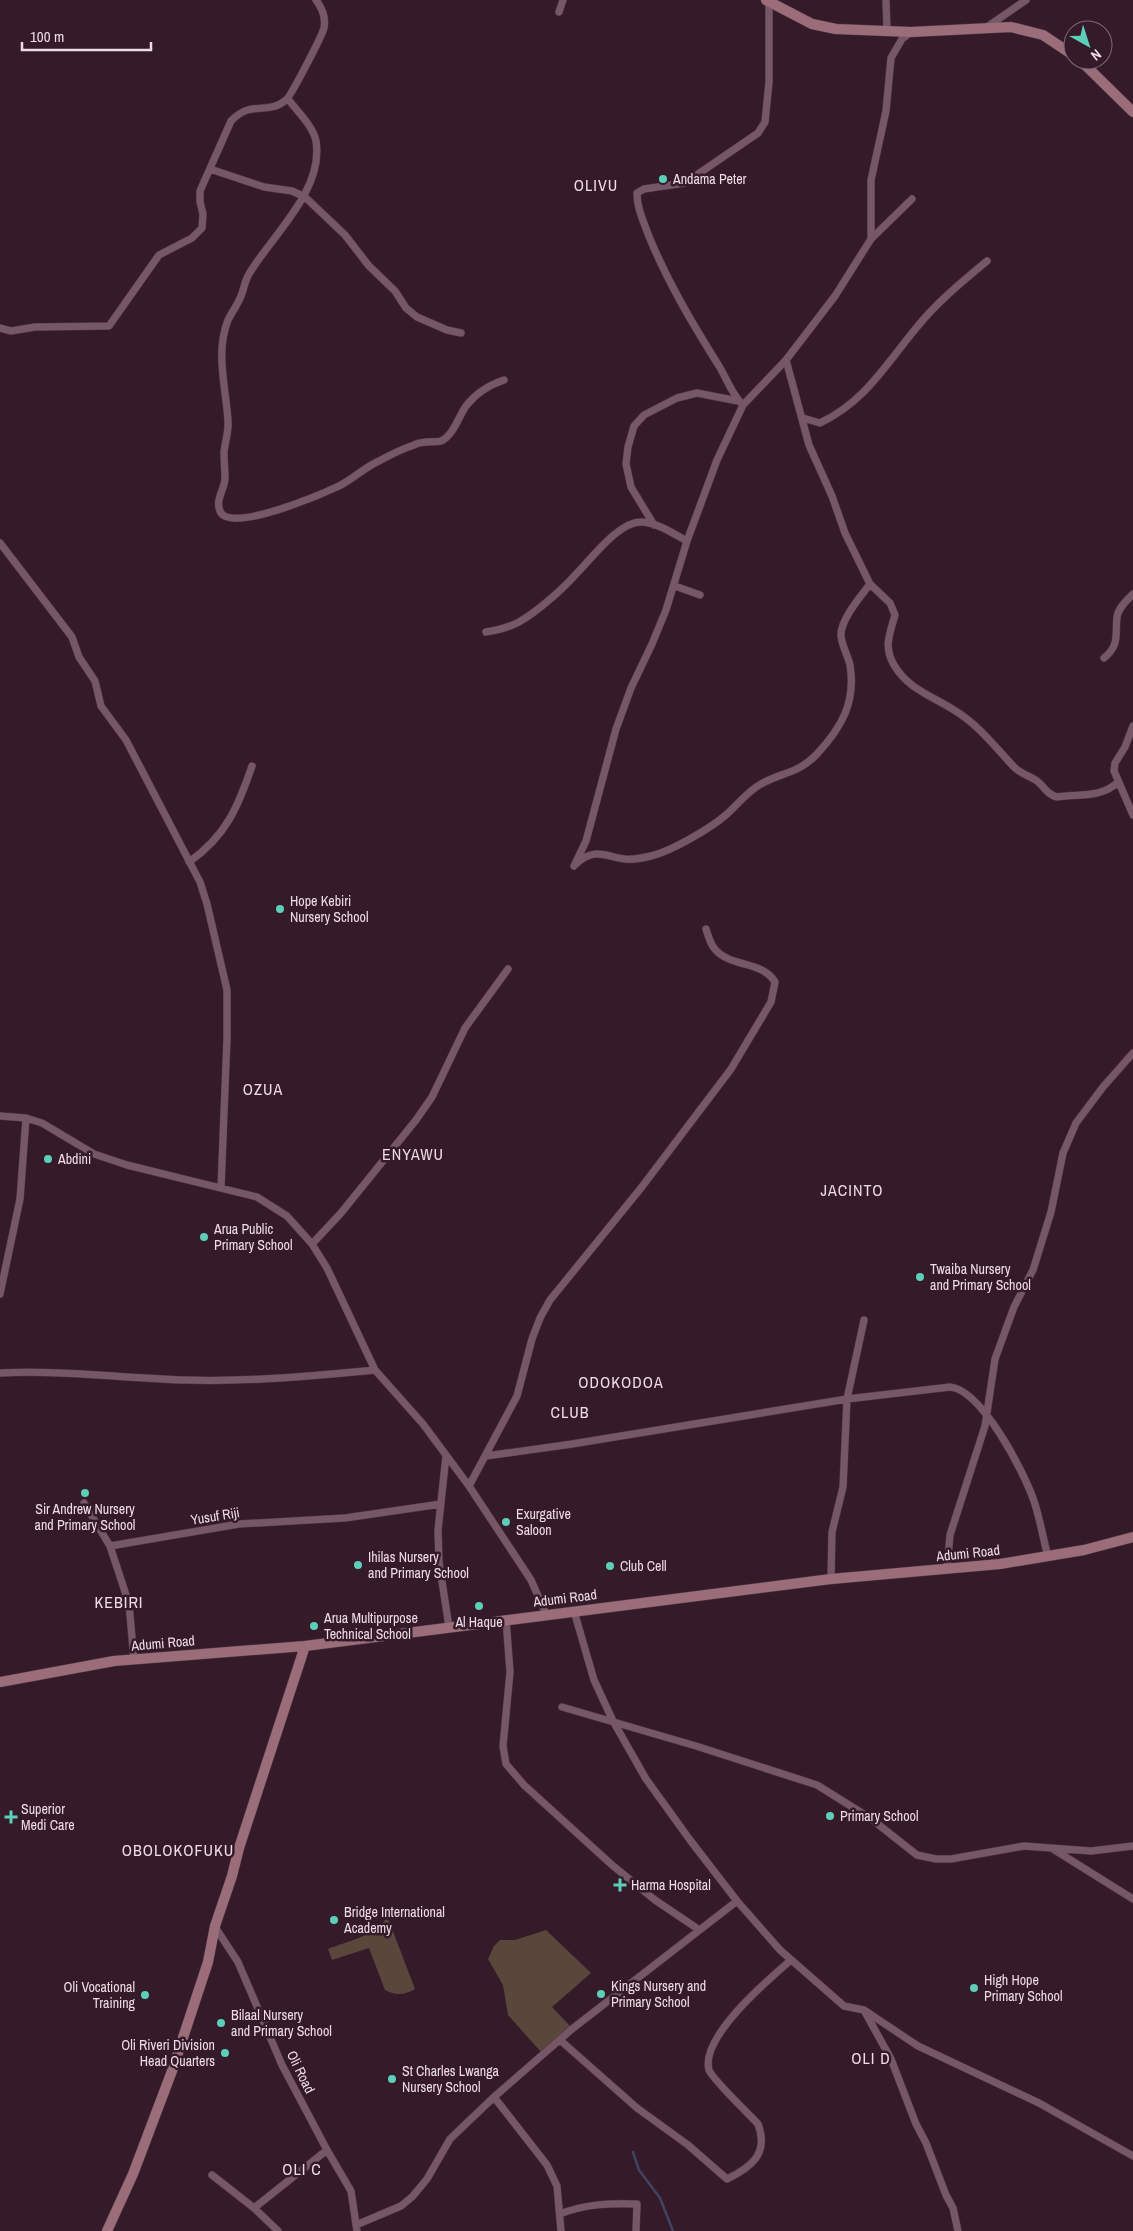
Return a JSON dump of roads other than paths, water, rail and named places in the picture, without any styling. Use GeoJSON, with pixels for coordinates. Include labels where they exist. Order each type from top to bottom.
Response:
{"type":"FeatureCollection","features":[{"type":"Feature","properties":{"kind":"main road"},"geometry":{"type":"LineString","coordinates":[[767,1],[812,24],[836,29],[911,32],[1011,27],[1042,35],[1063,49]]}},
{"type":"Feature","properties":{"kind":"main road"},"geometry":{"type":"LineString","coordinates":[[1090,70],[1133,112]]}},
{"type":"Feature","properties":{"kind":"main road","name":"Adumi Road"},"geometry":{"type":"LineString","coordinates":[[0,1682],[37,1674],[134,1660],[305,1646],[831,1579],[947,1569],[1048,1557],[1133,1538]]}},
{"type":"Feature","properties":{"kind":"main road"},"geometry":{"type":"LineString","coordinates":[[107,2231],[132,2174],[168,2080],[208,1962],[215,1926],[305,1646]]}},
{"type":"Feature","properties":{"kind":"street"},"geometry":{"type":"LineString","coordinates":[[0,328],[11,331],[35,327],[109,326],[159,255],[192,238],[202,228],[203,214],[200,191],[231,121],[239,112],[246,109],[274,106],[288,99],[324,29],[324,13],[316,0]]}},
{"type":"Feature","properties":{"kind":"street"},"geometry":{"type":"LineString","coordinates":[[559,12],[563,0]]}},
{"type":"Feature","properties":{"kind":"street"},"geometry":{"type":"LineString","coordinates":[[886,0],[887,30]]}},
{"type":"Feature","properties":{"kind":"street"},"geometry":{"type":"LineString","coordinates":[[984,29],[1026,0]]}},
{"type":"Feature","properties":{"kind":"street"},"geometry":{"type":"LineString","coordinates":[[741,403],[670,285],[638,209],[637,193],[644,190],[684,184],[758,133],[763,127],[769,82],[767,1]]}},
{"type":"Feature","properties":{"kind":"street"},"geometry":{"type":"LineString","coordinates":[[871,239],[871,180],[886,111],[892,58],[902,39],[911,32]]}},
{"type":"Feature","properties":{"kind":"street"},"geometry":{"type":"LineString","coordinates":[[288,99],[308,124],[316,139],[317,159],[305,197],[248,276],[242,295],[228,321],[222,348],[222,374],[228,422],[224,453],[225,481],[220,495],[219,506],[221,513],[232,519],[260,515],[294,504],[342,485],[378,461],[414,445],[426,441],[441,440],[449,434],[467,405],[477,395],[491,385],[504,380]]}},
{"type":"Feature","properties":{"kind":"street"},"geometry":{"type":"LineString","coordinates":[[210,169],[264,186],[292,191],[305,197],[345,235],[368,266],[395,291],[406,308],[417,318],[461,334]]}},
{"type":"Feature","properties":{"kind":"street"},"geometry":{"type":"LineString","coordinates":[[870,584],[856,601],[841,635],[851,676],[852,692],[848,708],[838,728],[816,754],[802,766],[761,784],[718,821],[662,853],[634,859],[597,853],[588,855],[574,866],[586,841],[616,729],[631,688],[652,644],[675,586],[687,542],[717,460],[741,403],[786,360],[835,296],[871,239],[912,199]]}},
{"type":"Feature","properties":{"kind":"street"},"geometry":{"type":"LineString","coordinates":[[803,418],[820,423],[846,409],[884,372],[917,326],[935,307],[987,261]]}},
{"type":"Feature","properties":{"kind":"street"},"geometry":{"type":"LineString","coordinates":[[786,360],[809,444],[832,496],[845,533],[870,584],[890,603],[895,614],[887,640],[889,654],[894,666],[911,685],[928,697],[954,710],[980,729],[1014,767],[1036,781],[1050,796],[1057,798],[1103,792],[1110,790],[1118,782]]}},
{"type":"Feature","properties":{"kind":"street"},"geometry":{"type":"LineString","coordinates":[[654,525],[631,487],[626,464],[628,447],[634,426],[644,415],[677,398],[697,393],[741,403]]}},
{"type":"Feature","properties":{"kind":"street"},"geometry":{"type":"LineString","coordinates":[[486,632],[504,629],[526,616],[577,573],[597,550],[629,525],[641,522],[654,525],[687,542]]}},
{"type":"Feature","properties":{"kind":"street"},"geometry":{"type":"LineString","coordinates":[[0,543],[72,637],[80,658],[96,681],[101,706],[126,740],[200,882],[227,990],[221,1188]]}},
{"type":"Feature","properties":{"kind":"street"},"geometry":{"type":"LineString","coordinates":[[675,586],[700,595]]}},
{"type":"Feature","properties":{"kind":"street"},"geometry":{"type":"LineString","coordinates":[[1104,658],[1112,649],[1117,637],[1117,617],[1122,606],[1133,594]]}},
{"type":"Feature","properties":{"kind":"street"},"geometry":{"type":"LineString","coordinates":[[1133,726],[1125,747],[1115,763],[1114,771],[1133,815]]}},
{"type":"Feature","properties":{"kind":"street"},"geometry":{"type":"LineString","coordinates":[[189,862],[218,838],[231,819],[252,766]]}},
{"type":"Feature","properties":{"kind":"street"},"geometry":{"type":"LineString","coordinates":[[470,1486],[517,1396],[532,1339],[540,1318],[550,1300],[700,1112],[731,1069],[771,1002],[775,982],[771,974],[760,968],[742,964],[718,952],[712,946],[706,929]]}},
{"type":"Feature","properties":{"kind":"street"},"geometry":{"type":"LineString","coordinates":[[312,1244],[341,1213],[425,1108],[465,1028],[508,968]]}},
{"type":"Feature","properties":{"kind":"street"},"geometry":{"type":"LineString","coordinates":[[947,1569],[950,1534],[985,1426],[995,1359],[1014,1307],[1033,1270],[1051,1212],[1063,1153],[1076,1123],[1103,1086],[1133,1053]]}},
{"type":"Feature","properties":{"kind":"street"},"geometry":{"type":"LineString","coordinates":[[0,1116],[26,1118],[42,1123],[94,1154],[147,1171],[257,1197],[287,1216],[312,1244],[356,1326],[375,1370],[423,1424],[470,1486],[531,1580],[546,1614]]}},
{"type":"Feature","properties":{"kind":"street"},"geometry":{"type":"LineString","coordinates":[[0,1294],[16,1227],[26,1118]]}},
{"type":"Feature","properties":{"kind":"street"},"geometry":{"type":"LineString","coordinates":[[831,1579],[832,1532],[843,1488],[847,1399],[864,1320]]}},
{"type":"Feature","properties":{"kind":"street"},"geometry":{"type":"LineString","coordinates":[[0,1373],[30,1372],[186,1380],[264,1380],[375,1370]]}},
{"type":"Feature","properties":{"kind":"street"},"geometry":{"type":"LineString","coordinates":[[486,1456],[572,1444],[847,1399],[950,1387],[959,1388],[986,1413],[999,1433],[1034,1500],[1048,1557]]}},
{"type":"Feature","properties":{"kind":"street"},"geometry":{"type":"LineString","coordinates":[[446,1456],[438,1530],[439,1562],[449,1627]]}},
{"type":"Feature","properties":{"kind":"street"},"geometry":{"type":"LineString","coordinates":[[84,1503],[110,1546],[129,1604],[134,1660]]}},
{"type":"Feature","properties":{"kind":"street","name":"Yusuf Riji"},"geometry":{"type":"LineString","coordinates":[[110,1546],[239,1524],[345,1518],[441,1504]]}},
{"type":"Feature","properties":{"kind":"street"},"geometry":{"type":"LineString","coordinates":[[574,1611],[594,1680],[613,1721],[646,1779],[737,1901],[780,1950],[844,2006],[864,2010],[918,2046],[1039,2103],[1133,2156]]}},
{"type":"Feature","properties":{"kind":"street"},"geometry":{"type":"LineString","coordinates":[[506,1619],[510,1672],[503,1746],[506,1764],[524,1785],[612,1865],[650,1896],[698,1929]]}},
{"type":"Feature","properties":{"kind":"street"},"geometry":{"type":"LineString","coordinates":[[562,1707],[613,1721],[817,1785],[870,1818],[918,1855],[936,1859],[951,1859],[1024,1846],[1048,1846],[1066,1850],[1092,1851],[1133,1846]]}},
{"type":"Feature","properties":{"kind":"street"},"geometry":{"type":"LineString","coordinates":[[1048,1846],[1133,1899]]}},
{"type":"Feature","properties":{"kind":"street"},"geometry":{"type":"LineString","coordinates":[[357,2228],[401,2206],[412,2197],[424,2183],[450,2139],[494,2097],[560,2040],[698,1929],[737,1901]]}},
{"type":"Feature","properties":{"kind":"street","name":"Oli Road"},"geometry":{"type":"LineString","coordinates":[[215,1926],[238,1962],[282,2065],[351,2191],[357,2228]]}},
{"type":"Feature","properties":{"kind":"street"},"geometry":{"type":"LineString","coordinates":[[560,2040],[637,2108],[688,2145],[727,2178],[747,2170],[761,2146],[762,2134],[758,2124],[710,2071],[708,2058],[718,2038],[734,2016],[765,1982],[791,1960]]}},
{"type":"Feature","properties":{"kind":"street"},"geometry":{"type":"LineString","coordinates":[[864,2010],[891,2059],[916,2124],[953,2208],[958,2231]]}},
{"type":"Feature","properties":{"kind":"street"},"geometry":{"type":"LineString","coordinates":[[494,2097],[548,2165],[557,2186],[561,2231]]}},
{"type":"Feature","properties":{"kind":"street"},"geometry":{"type":"LineString","coordinates":[[254,2208],[327,2150]]}},
{"type":"Feature","properties":{"kind":"street"},"geometry":{"type":"LineString","coordinates":[[212,2175],[254,2208],[278,2231]]}},
{"type":"Feature","properties":{"kind":"street"},"geometry":{"type":"LineString","coordinates":[[560,2214],[574,2209],[610,2203],[637,2204],[636,2231]]}},
{"type":"Feature","properties":{"kind":"waterway"},"geometry":{"type":"LineString","coordinates":[[633,2152],[639,2170],[660,2198],[673,2231]]}},
{"type":"Feature","properties":{"kind":"place","name":"Andama Peter"},"geometry":{"type":"Point","coordinates":[663,179]}},
{"type":"Feature","properties":{"kind":"place","name":"Hope Kebiri Nursery School"},"geometry":{"type":"Point","coordinates":[280,909]}},
{"type":"Feature","properties":{"kind":"place","name":"Abdini"},"geometry":{"type":"Point","coordinates":[48,1159]}},
{"type":"Feature","properties":{"kind":"place","name":"Arua Public Primary School"},"geometry":{"type":"Point","coordinates":[204,1237]}},
{"type":"Feature","properties":{"kind":"place","name":"Twaiba Nursery and Primary School"},"geometry":{"type":"Point","coordinates":[920,1277]}},
{"type":"Feature","properties":{"kind":"place","name":"Sir Andrew Nursery and Primary School"},"geometry":{"type":"Point","coordinates":[85,1493]}},
{"type":"Feature","properties":{"kind":"place","name":"Exurgative Saloon"},"geometry":{"type":"Point","coordinates":[506,1522]}},
{"type":"Feature","properties":{"kind":"place","name":"Ihilas Nursery and Primary School"},"geometry":{"type":"Point","coordinates":[358,1565]}},
{"type":"Feature","properties":{"kind":"place","name":"Club Cell"},"geometry":{"type":"Point","coordinates":[610,1566]}},
{"type":"Feature","properties":{"kind":"place","name":"Al Haque"},"geometry":{"type":"Point","coordinates":[479,1606]}},
{"type":"Feature","properties":{"kind":"place","name":"Arua Multipurpose Technical School"},"geometry":{"type":"Point","coordinates":[314,1626]}},
{"type":"Feature","properties":{"kind":"place","name":"Primary School"},"geometry":{"type":"Point","coordinates":[830,1816]}},
{"type":"Feature","properties":{"kind":"place","name":"Superior Medi Care"},"geometry":{"type":"Point","coordinates":[11,1817]}},
{"type":"Feature","properties":{"kind":"place","name":"Harma Hospital"},"geometry":{"type":"Point","coordinates":[620,1885]}},
{"type":"Feature","properties":{"kind":"place","name":"Bridge International Academy"},"geometry":{"type":"Point","coordinates":[334,1920]}},
{"type":"Feature","properties":{"kind":"place","name":"High Hope Primary School"},"geometry":{"type":"Point","coordinates":[974,1988]}},
{"type":"Feature","properties":{"kind":"place","name":"Kings Nursery and Primary School"},"geometry":{"type":"Point","coordinates":[601,1994]}},
{"type":"Feature","properties":{"kind":"place","name":"Oli Vocational Training"},"geometry":{"type":"Point","coordinates":[145,1995]}},
{"type":"Feature","properties":{"kind":"place","name":"Bilaal Nursery and Primary School"},"geometry":{"type":"Point","coordinates":[221,2023]}},
{"type":"Feature","properties":{"kind":"place","name":"Oli Riveri Division Head Quarters"},"geometry":{"type":"Point","coordinates":[225,2053]}},
{"type":"Feature","properties":{"kind":"place","name":"St Charles Lwanga Nursery School"},"geometry":{"type":"Point","coordinates":[392,2079]}},
{"type":"Feature","properties":{"kind":"district","name":"OLIVU"},"geometry":{"type":"Point","coordinates":[596,185]}},
{"type":"Feature","properties":{"kind":"district","name":"OZUA"},"geometry":{"type":"Point","coordinates":[263,1089]}},
{"type":"Feature","properties":{"kind":"district","name":"ENYAWU"},"geometry":{"type":"Point","coordinates":[413,1154]}},
{"type":"Feature","properties":{"kind":"district","name":"JACINTO"},"geometry":{"type":"Point","coordinates":[852,1190]}},
{"type":"Feature","properties":{"kind":"district","name":"ODOKODOA"},"geometry":{"type":"Point","coordinates":[621,1382]}},
{"type":"Feature","properties":{"kind":"district","name":"CLUB"},"geometry":{"type":"Point","coordinates":[570,1412]}},
{"type":"Feature","properties":{"kind":"district","name":"KEBIRI"},"geometry":{"type":"Point","coordinates":[119,1602]}},
{"type":"Feature","properties":{"kind":"district","name":"OBOLOKOFUKU"},"geometry":{"type":"Point","coordinates":[178,1850]}},
{"type":"Feature","properties":{"kind":"district","name":"OLI D"},"geometry":{"type":"Point","coordinates":[871,2058]}},
{"type":"Feature","properties":{"kind":"district","name":"OLI C"},"geometry":{"type":"Point","coordinates":[302,2169]}}]}
